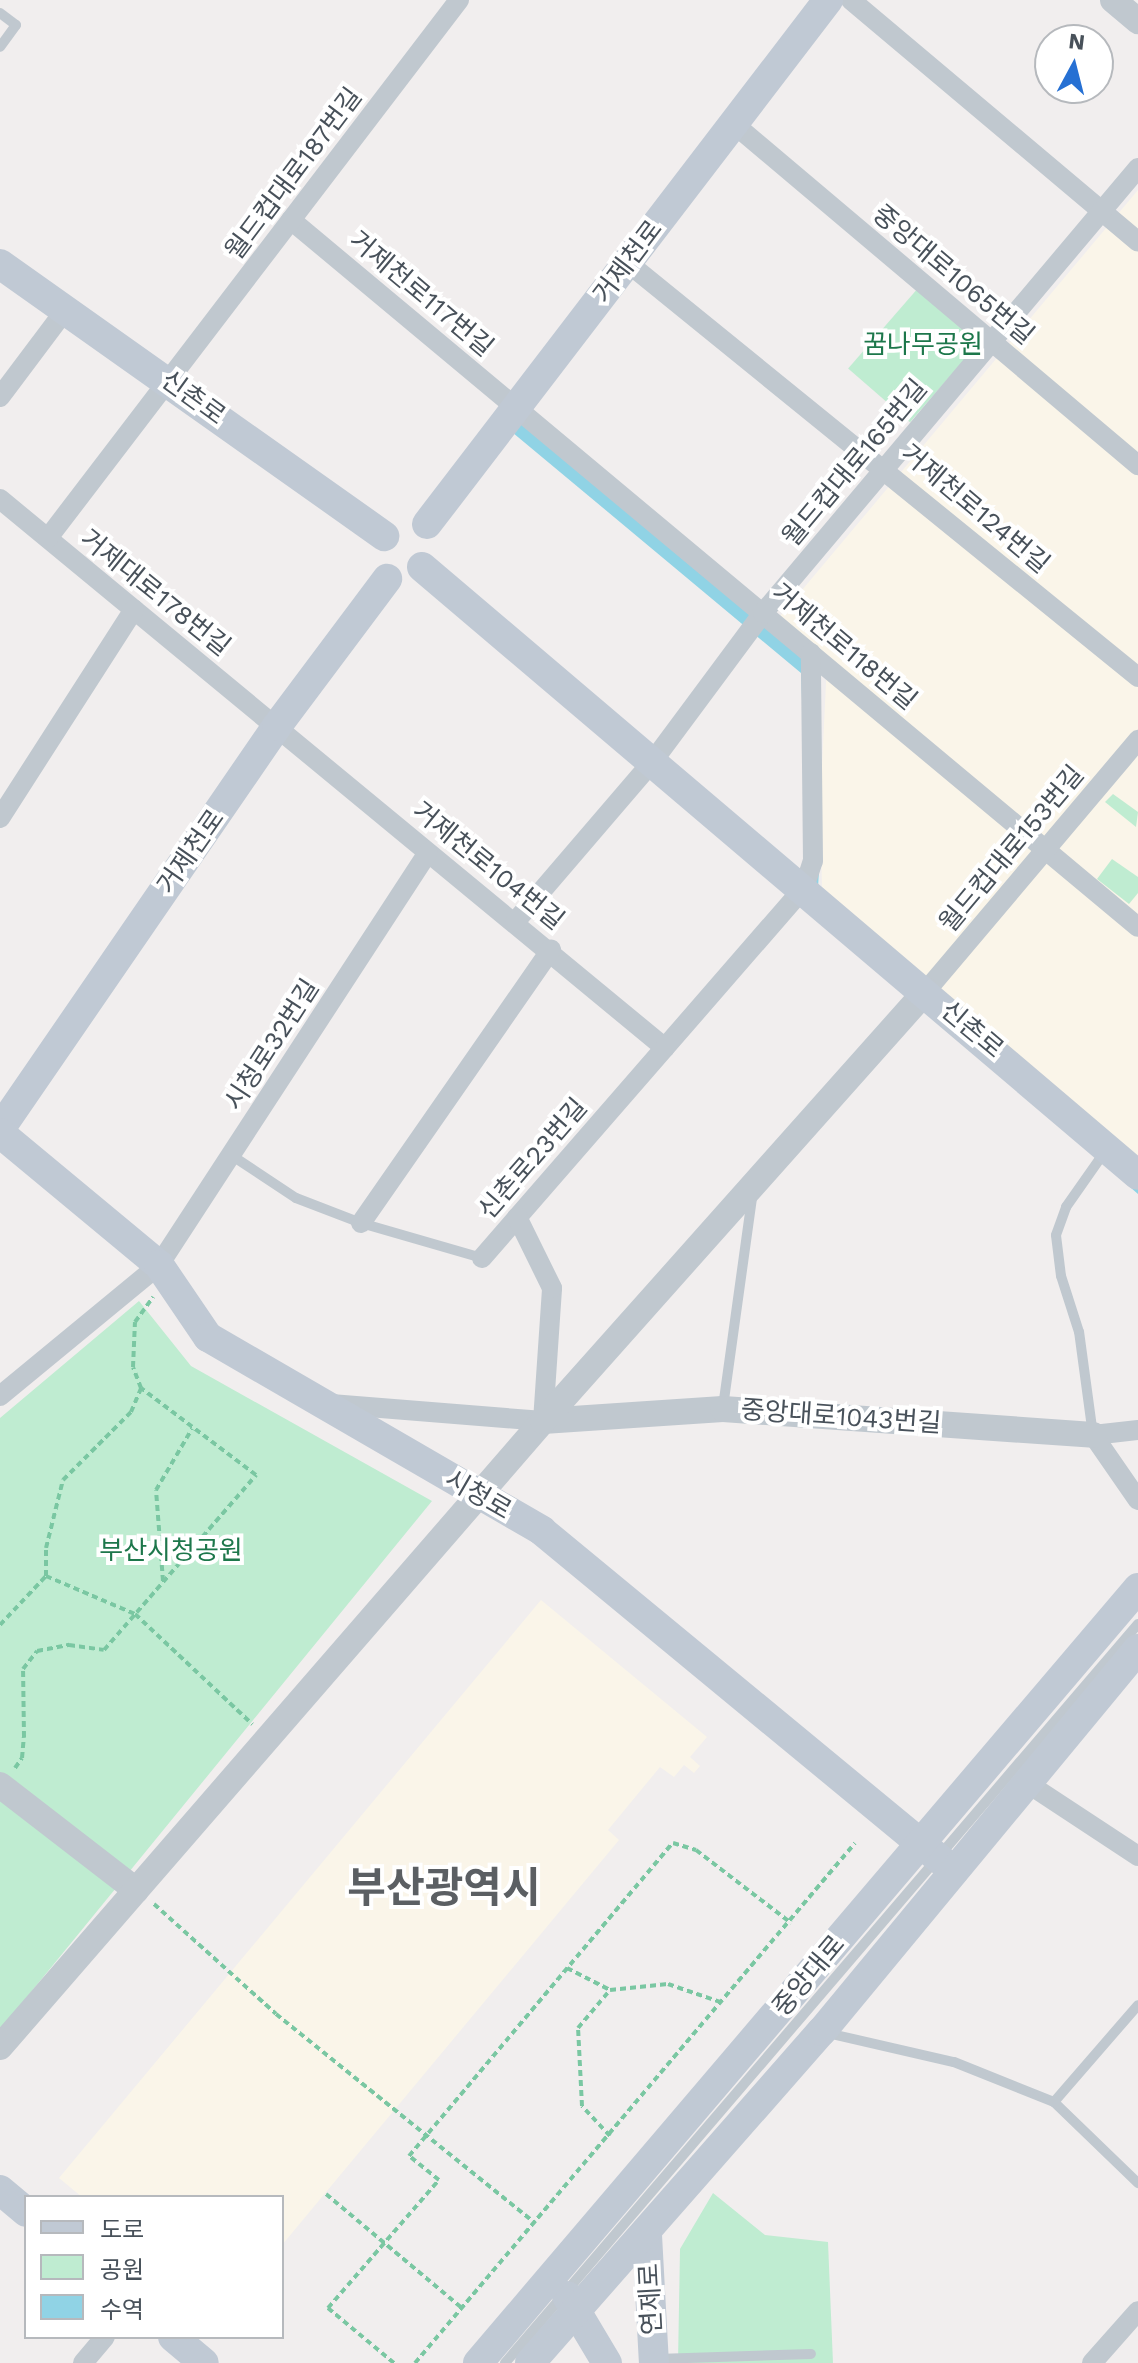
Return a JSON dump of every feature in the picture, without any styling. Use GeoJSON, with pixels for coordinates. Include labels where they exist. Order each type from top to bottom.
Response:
{"type":"FeatureCollection","features":[{"type":"Feature","properties":{"kind":"main road","name":"거제천로"},"geometry":{"type":"LineString","coordinates":[[427,524],[828,0]]}},
{"type":"Feature","properties":{"kind":"main road","name":"신촌로"},"geometry":{"type":"LineString","coordinates":[[0,264],[170,380],[384,536]]}},
{"type":"Feature","properties":{"kind":"main road"},"geometry":{"type":"LineString","coordinates":[[412,518],[427,524],[434,541],[422,567],[416,574],[387,579],[378,550],[384,536],[412,518]]}},
{"type":"Feature","properties":{"kind":"main road","name":"신촌로"},"geometry":{"type":"LineString","coordinates":[[422,567],[926,991],[1138,1175]]}},
{"type":"Feature","properties":{"kind":"main road","name":"거제천로"},"geometry":{"type":"LineString","coordinates":[[0,1131],[277,726],[387,579]]}},
{"type":"Feature","properties":{"kind":"main road","name":"시청로"},"geometry":{"type":"LineString","coordinates":[[0,1131],[163,1272],[208,1337],[542,1531],[938,1859]]}},
{"type":"Feature","properties":{"kind":"main road","name":"중앙대로"},"geometry":{"type":"LineString","coordinates":[[478,2363],[563,2295],[647,2235],[822,2031],[938,1859],[1138,1588]]}},
{"type":"Feature","properties":{"kind":"main road","name":"중앙대로"},"geometry":{"type":"LineString","coordinates":[[530,2363],[563,2295],[938,1859],[1027,1783],[1138,1649]]}},
{"type":"Feature","properties":{"kind":"main road"},"geometry":{"type":"LineString","coordinates":[[0,2190],[24,2210]]}},
{"type":"Feature","properties":{"kind":"main road","name":"연제로"},"geometry":{"type":"LineString","coordinates":[[647,2235],[654,2361]]}},
{"type":"Feature","properties":{"kind":"main road","name":"연제로"},"geometry":{"type":"LineString","coordinates":[[563,2295],[607,2363]]}},
{"type":"Feature","properties":{"kind":"main road"},"geometry":{"type":"LineString","coordinates":[[175,2339],[204,2363]]}},
{"type":"Feature","properties":{"kind":"street","name":"월드컵대로187번길"},"geometry":{"type":"LineString","coordinates":[[48,538],[459,0]]}},
{"type":"Feature","properties":{"kind":"street"},"geometry":{"type":"LineString","coordinates":[[851,0],[1138,242]]}},
{"type":"Feature","properties":{"kind":"street"},"geometry":{"type":"LineString","coordinates":[[1113,0],[1138,21]]}},
{"type":"Feature","properties":{"kind":"street","name":"중앙대로1065번길"},"geometry":{"type":"LineString","coordinates":[[734,124],[1138,465]]}},
{"type":"Feature","properties":{"kind":"street","name":"월드컵대로165번길"},"geometry":{"type":"LineString","coordinates":[[653,761],[763,613],[1138,168]]}},
{"type":"Feature","properties":{"kind":"street","name":"거제천로117번길"},"geometry":{"type":"LineString","coordinates":[[291,220],[518,408]]}},
{"type":"Feature","properties":{"kind":"street","name":"거제천로124번길"},"geometry":{"type":"LineString","coordinates":[[628,263],[885,468],[1138,677]]}},
{"type":"Feature","properties":{"kind":"street"},"geometry":{"type":"LineString","coordinates":[[0,397],[66,309]]}},
{"type":"Feature","properties":{"kind":"street","name":"거제천로118번길"},"geometry":{"type":"LineString","coordinates":[[518,408],[1138,927]]}},
{"type":"Feature","properties":{"kind":"street","name":"거제대로178번길"},"geometry":{"type":"LineString","coordinates":[[0,499],[277,726]]}},
{"type":"Feature","properties":{"kind":"street"},"geometry":{"type":"LineString","coordinates":[[0,818],[134,609]]}},
{"type":"Feature","properties":{"kind":"street"},"geometry":{"type":"LineString","coordinates":[[804,888],[813,861],[811,653]]}},
{"type":"Feature","properties":{"kind":"street","name":"거제천로104번길"},"geometry":{"type":"LineString","coordinates":[[277,726],[428,853],[551,950],[665,1048]]}},
{"type":"Feature","properties":{"kind":"street","name":"월드컵대로153번길"},"geometry":{"type":"LineString","coordinates":[[926,991],[1138,740]]}},
{"type":"Feature","properties":{"kind":"street"},"geometry":{"type":"LineString","coordinates":[[515,922],[653,761]]}},
{"type":"Feature","properties":{"kind":"street","name":"시청로32번길"},"geometry":{"type":"LineString","coordinates":[[0,1396],[163,1272],[231,1155],[428,853]]}},
{"type":"Feature","properties":{"kind":"street","name":"신촌로23번길"},"geometry":{"type":"LineString","coordinates":[[482,1258],[804,888]]}},
{"type":"Feature","properties":{"kind":"street"},"geometry":{"type":"LineString","coordinates":[[361,1223],[551,950]]}},
{"type":"Feature","properties":{"kind":"street"},"geometry":{"type":"LineString","coordinates":[[0,2047],[543,1421],[926,991]]}},
{"type":"Feature","properties":{"kind":"street"},"geometry":{"type":"LineString","coordinates":[[517,1217],[552,1288],[543,1421]]}},
{"type":"Feature","properties":{"kind":"street","name":"중앙대로1043번길"},"geometry":{"type":"LineString","coordinates":[[322,1403],[543,1421],[723,1409],[1093,1435],[1138,1430]]}},
{"type":"Feature","properties":{"kind":"street"},"geometry":{"type":"LineString","coordinates":[[1093,1435],[1138,1500]]}},
{"type":"Feature","properties":{"kind":"street"},"geometry":{"type":"LineString","coordinates":[[1027,1783],[1138,1856]]}},
{"type":"Feature","properties":{"kind":"street"},"geometry":{"type":"LineString","coordinates":[[1,1785],[136,1890]]}},
{"type":"Feature","properties":{"kind":"street"},"geometry":{"type":"LineString","coordinates":[[1092,2363],[1138,2311]]}},
{"type":"Feature","properties":{"kind":"street"},"geometry":{"type":"LineString","coordinates":[[83,2363],[103,2339]]}},
{"type":"Feature","properties":{"kind":"lane"},"geometry":{"type":"LineString","coordinates":[[0,13],[16,25],[0,47]]}},
{"type":"Feature","properties":{"kind":"lane"},"geometry":{"type":"LineString","coordinates":[[1093,1435],[1079,1332],[1061,1276],[1056,1235],[1066,1207],[1107,1148]]}},
{"type":"Feature","properties":{"kind":"lane","name":"신촌로23번길"},"geometry":{"type":"LineString","coordinates":[[231,1155],[296,1198],[361,1223],[482,1258]]}},
{"type":"Feature","properties":{"kind":"lane"},"geometry":{"type":"LineString","coordinates":[[723,1409],[754,1185]]}},
{"type":"Feature","properties":{"kind":"lane"},"geometry":{"type":"LineString","coordinates":[[938,1859],[1138,1624]]}},
{"type":"Feature","properties":{"kind":"lane"},"geometry":{"type":"LineString","coordinates":[[1054,2102],[1138,2005]]}},
{"type":"Feature","properties":{"kind":"lane"},"geometry":{"type":"LineString","coordinates":[[822,2031],[954,2062],[1054,2102],[1138,2183]]}},
{"type":"Feature","properties":{"kind":"lane"},"geometry":{"type":"LineString","coordinates":[[505,2363],[563,2295]]}},
{"type":"Feature","properties":{"kind":"lane"},"geometry":{"type":"LineString","coordinates":[[654,2361],[811,2354]]}},
{"type":"Feature","properties":{"kind":"path"},"geometry":{"type":"LineString","coordinates":[[1,1785],[22,1758],[23,1669],[37,1651],[69,1645],[104,1650],[256,1475],[141,1388],[133,1367],[135,1322],[163,1272]]}},
{"type":"Feature","properties":{"kind":"path"},"geometry":{"type":"LineString","coordinates":[[0,1625],[46,1576],[46,1548],[63,1480],[131,1412],[141,1388]]}},
{"type":"Feature","properties":{"kind":"path"},"geometry":{"type":"LineString","coordinates":[[163,1582],[156,1490],[192,1429]]}},
{"type":"Feature","properties":{"kind":"path"},"geometry":{"type":"LineString","coordinates":[[46,1576],[135,1614],[268,1739]]}},
{"type":"Feature","properties":{"kind":"path"},"geometry":{"type":"LineString","coordinates":[[394,2363],[328,2308],[387,2245],[439,2180],[409,2156],[673,1843],[696,1850],[791,1923]]}},
{"type":"Feature","properties":{"kind":"path"},"geometry":{"type":"LineString","coordinates":[[415,2363],[791,1923],[855,1843]]}},
{"type":"Feature","properties":{"kind":"path"},"geometry":{"type":"LineString","coordinates":[[136,1890],[276,2014],[430,2133],[535,2223]]}},
{"type":"Feature","properties":{"kind":"path"},"geometry":{"type":"LineString","coordinates":[[567,1968],[610,1990],[668,1984],[723,2003]]}},
{"type":"Feature","properties":{"kind":"path"},"geometry":{"type":"LineString","coordinates":[[610,1990],[578,2028],[582,2106],[610,2136]]}},
{"type":"Feature","properties":{"kind":"path"},"geometry":{"type":"LineString","coordinates":[[326,2194],[462,2309]]}},
{"type":"Feature","properties":{"kind":"shaded area"},"geometry":{"type":"Polygon","coordinates":[[[1138,190],[1138,1162],[822,887],[820,808],[827,662],[776,621],[1138,190]]]}},
{"type":"Feature","properties":{"kind":"shaded area"},"geometry":{"type":"Polygon","coordinates":[[[541,1600],[707,1737],[690,1757],[700,1766],[694,1773],[684,1765],[674,1777],[660,1767],[608,1830],[619,1840],[284,2243],[284,2195],[80,2195],[59,2178],[541,1600]]]}},
{"type":"Feature","properties":{"kind":"green space","name":"꿈나무공원"},"geometry":{"type":"Polygon","coordinates":[[[919,287],[981,341],[910,422],[848,369],[919,287]]]}},
{"type":"Feature","properties":{"kind":"green space"},"geometry":{"type":"Polygon","coordinates":[[[1113,794],[1138,812],[1136,827],[1105,802],[1113,794]]]}},
{"type":"Feature","properties":{"kind":"green space"},"geometry":{"type":"Polygon","coordinates":[[[1112,859],[1138,877],[1138,893],[1129,904],[1097,879],[1112,859]]]}},
{"type":"Feature","properties":{"kind":"green space","name":"부산시청공원"},"geometry":{"type":"Polygon","coordinates":[[[139,1301],[191,1366],[432,1501],[0,2030],[0,1418],[139,1301]]]}},
{"type":"Feature","properties":{"kind":"green space"},"geometry":{"type":"Polygon","coordinates":[[[713,2193],[765,2235],[828,2242],[833,2363],[678,2363],[680,2249],[713,2193]]]}},
{"type":"Feature","properties":{"kind":"water"},"geometry":{"type":"Polygon","coordinates":[[[524,407],[814,648],[822,821],[818,888],[1138,1166],[1138,1194],[810,912],[801,673],[506,427],[524,407]]]}},
{"type":"Feature","properties":{"kind":"district","name":"부산광역시"},"geometry":{"type":"Point","coordinates":[444,1888]}}]}
